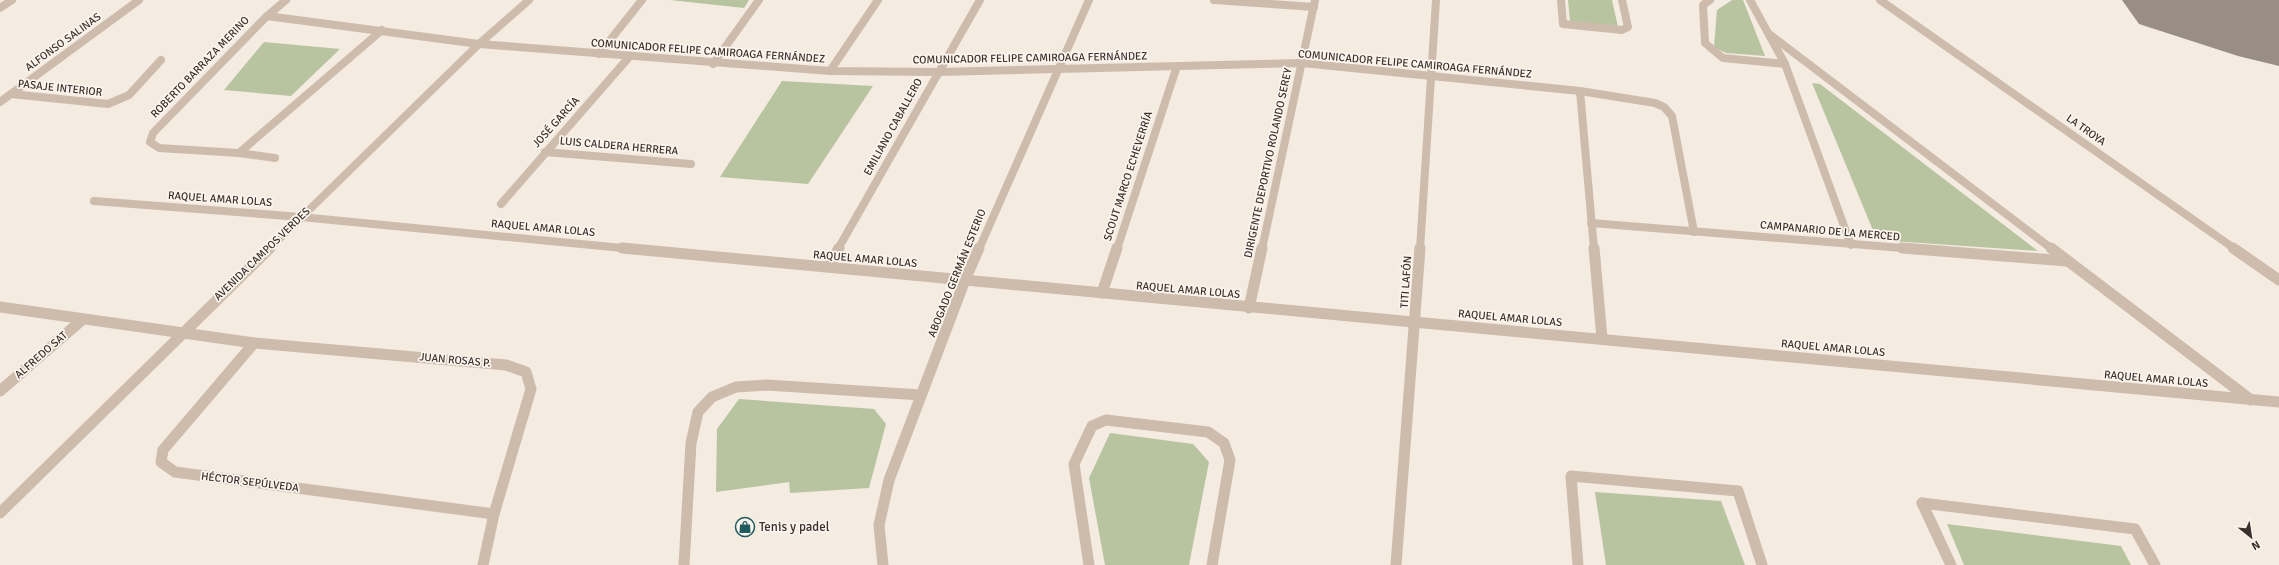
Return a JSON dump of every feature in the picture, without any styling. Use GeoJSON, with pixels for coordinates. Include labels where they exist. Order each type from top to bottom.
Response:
{"type":"FeatureCollection","features":[{"type":"Feature","properties":{"kind":"street"},"geometry":{"type":"LineString","coordinates":[[0,8],[12,0]]}},
{"type":"Feature","properties":{"kind":"street","name":"ALFONSO SALINAS"},"geometry":{"type":"LineString","coordinates":[[0,102],[139,0]]}},
{"type":"Feature","properties":{"kind":"street","name":"ROBERTO BARRAZA MERINO"},"geometry":{"type":"LineString","coordinates":[[275,158],[239,153],[159,148],[150,142],[153,133],[267,16],[286,0]]}},
{"type":"Feature","properties":{"kind":"street","name":"AVENIDA CAMPOS VERDES"},"geometry":{"type":"LineString","coordinates":[[0,513],[183,332],[479,44],[529,0]]}},
{"type":"Feature","properties":{"kind":"street"},"geometry":{"type":"LineString","coordinates":[[599,54],[642,0]]}},
{"type":"Feature","properties":{"kind":"street"},"geometry":{"type":"LineString","coordinates":[[713,64],[759,0]]}},
{"type":"Feature","properties":{"kind":"street"},"geometry":{"type":"LineString","coordinates":[[830,71],[878,0]]}},
{"type":"Feature","properties":{"kind":"street","name":"EMILIANO CABALLERO"},"geometry":{"type":"LineString","coordinates":[[828,267],[980,0]]}},
{"type":"Feature","properties":{"kind":"street","name":"ABOGADO GERMÁN ESTERIO"},"geometry":{"type":"LineString","coordinates":[[883,565],[880,525],[889,480],[965,280],[1057,69],[1089,0]]}},
{"type":"Feature","properties":{"kind":"street"},"geometry":{"type":"LineString","coordinates":[[1214,0],[1314,4]]}},
{"type":"Feature","properties":{"kind":"street","name":"TITI LAFÓN"},"geometry":{"type":"LineString","coordinates":[[1396,565],[1415,323],[1436,0]]}},
{"type":"Feature","properties":{"kind":"street"},"geometry":{"type":"LineString","coordinates":[[1561,0],[1563,24],[1622,30],[1628,27],[1622,0]]}},
{"type":"Feature","properties":{"kind":"street"},"geometry":{"type":"LineString","coordinates":[[1710,0],[1703,4],[1705,43],[1723,58],[1785,64]]}},
{"type":"Feature","properties":{"kind":"street"},"geometry":{"type":"LineString","coordinates":[[1750,0],[1785,64],[1851,245]]}},
{"type":"Feature","properties":{"kind":"street","name":"LA TROYA"},"geometry":{"type":"LineString","coordinates":[[1880,0],[2279,280]]}},
{"type":"Feature","properties":{"kind":"street","name":"DIRIGENTE DEPORTIVO ROLANDO SEREY"},"geometry":{"type":"LineString","coordinates":[[1249,308],[1314,4]]}},
{"type":"Feature","properties":{"kind":"street","name":"COMUNICADOR FELIPE CAMIROAGA FERNÁNDEZ"},"geometry":{"type":"LineString","coordinates":[[267,16],[479,44],[713,64],[830,71],[938,72],[1302,63],[1580,91],[1655,102],[1664,107],[1672,116],[1694,232]]}},
{"type":"Feature","properties":{"kind":"street"},"geometry":{"type":"LineString","coordinates":[[239,153],[382,30]]}},
{"type":"Feature","properties":{"kind":"street"},"geometry":{"type":"LineString","coordinates":[[1769,34],[2251,400]]}},
{"type":"Feature","properties":{"kind":"street","name":"JOSÉ GARCÍA"},"geometry":{"type":"LineString","coordinates":[[501,204],[630,56]]}},
{"type":"Feature","properties":{"kind":"street","name":"PASAJE INTERIOR"},"geometry":{"type":"LineString","coordinates":[[11,94],[108,104],[129,95],[161,60]]}},
{"type":"Feature","properties":{"kind":"street","name":"SCOUT MARCO ECHEVERRÍA"},"geometry":{"type":"LineString","coordinates":[[1102,293],[1177,66]]}},
{"type":"Feature","properties":{"kind":"street"},"geometry":{"type":"LineString","coordinates":[[1580,91],[1602,338]]}},
{"type":"Feature","properties":{"kind":"street","name":"LUIS CALDERA HERRERA"},"geometry":{"type":"LineString","coordinates":[[545,152],[692,164]]}},
{"type":"Feature","properties":{"kind":"street","name":"RAQUEL AMAR LOLAS"},"geometry":{"type":"LineString","coordinates":[[94,201],[301,217],[1249,308],[1602,338],[2279,402]]}},
{"type":"Feature","properties":{"kind":"street","name":"CAMPANARIO DE LA MERCED"},"geometry":{"type":"LineString","coordinates":[[1591,223],[1851,245],[2067,261]]}},
{"type":"Feature","properties":{"kind":"street","name":"ALFREDO SAT"},"geometry":{"type":"LineString","coordinates":[[0,307],[183,332]]}},
{"type":"Feature","properties":{"kind":"street","name":"ALFREDO SAT"},"geometry":{"type":"LineString","coordinates":[[0,391],[83,318]]}},
{"type":"Feature","properties":{"kind":"street","name":"JUAN ROSAS P."},"geometry":{"type":"LineString","coordinates":[[183,332],[254,343],[506,365],[526,372],[531,389],[494,514],[483,565]]}},
{"type":"Feature","properties":{"kind":"street","name":"HÉCTOR SEPÚLVEDA"},"geometry":{"type":"LineString","coordinates":[[254,343],[163,450],[162,462],[166,466],[175,472],[494,514]]}},
{"type":"Feature","properties":{"kind":"street"},"geometry":{"type":"LineString","coordinates":[[684,565],[691,443],[698,412],[712,397],[736,387],[767,385],[921,395]]}},
{"type":"Feature","properties":{"kind":"street"},"geometry":{"type":"LineString","coordinates":[[1089,565],[1074,464],[1092,426],[1106,420],[1208,432],[1224,443],[1230,460],[1212,565]]}},
{"type":"Feature","properties":{"kind":"street"},"geometry":{"type":"LineString","coordinates":[[1578,565],[1571,476],[1738,491],[1762,565]]}},
{"type":"Feature","properties":{"kind":"street"},"geometry":{"type":"LineString","coordinates":[[1951,565],[1922,503],[2135,530],[2155,565]]}},
{"type":"Feature","properties":{"kind":"green space"},"geometry":{"type":"Polygon","coordinates":[[[670,0],[749,0],[744,8],[670,0]]]}},
{"type":"Feature","properties":{"kind":"green space"},"geometry":{"type":"Polygon","coordinates":[[[1568,0],[1612,0],[1618,27],[1570,21],[1568,0]]]}},
{"type":"Feature","properties":{"kind":"green space"},"geometry":{"type":"Polygon","coordinates":[[[1732,0],[1743,0],[1765,56],[1726,53],[1714,47],[1717,10],[1732,0]]]}},
{"type":"Feature","properties":{"kind":"green space"},"geometry":{"type":"Polygon","coordinates":[[[264,42],[340,49],[291,96],[224,90],[264,42]]]}},
{"type":"Feature","properties":{"kind":"green space"},"geometry":{"type":"Polygon","coordinates":[[[782,81],[873,86],[808,184],[720,177],[782,81]]]}},
{"type":"Feature","properties":{"kind":"green space"},"geometry":{"type":"Polygon","coordinates":[[[1812,83],[1820,84],[2038,251],[1877,240],[1812,83]]]}},
{"type":"Feature","properties":{"kind":"green space"},"geometry":{"type":"Polygon","coordinates":[[[739,399],[874,409],[886,424],[869,488],[790,493],[789,482],[716,492],[717,429],[739,399]]]}},
{"type":"Feature","properties":{"kind":"green space"},"geometry":{"type":"Polygon","coordinates":[[[1110,433],[1193,444],[1209,462],[1189,565],[1105,565],[1089,478],[1110,433]]]}},
{"type":"Feature","properties":{"kind":"green space"},"geometry":{"type":"Polygon","coordinates":[[[1595,492],[1721,501],[1745,565],[1606,565],[1595,492]]]}},
{"type":"Feature","properties":{"kind":"green space"},"geometry":{"type":"Polygon","coordinates":[[[1947,524],[2121,546],[2131,565],[1964,565],[1947,524]]]}},
{"type":"Feature","properties":{"kind":"runway"},"geometry":{"type":"LineString","coordinates":[[2179,0],[2279,31]]}},
{"type":"Feature","properties":{"kind":"place","name":"Tenis y padel"},"geometry":{"type":"Point","coordinates":[745,527]}}]}
